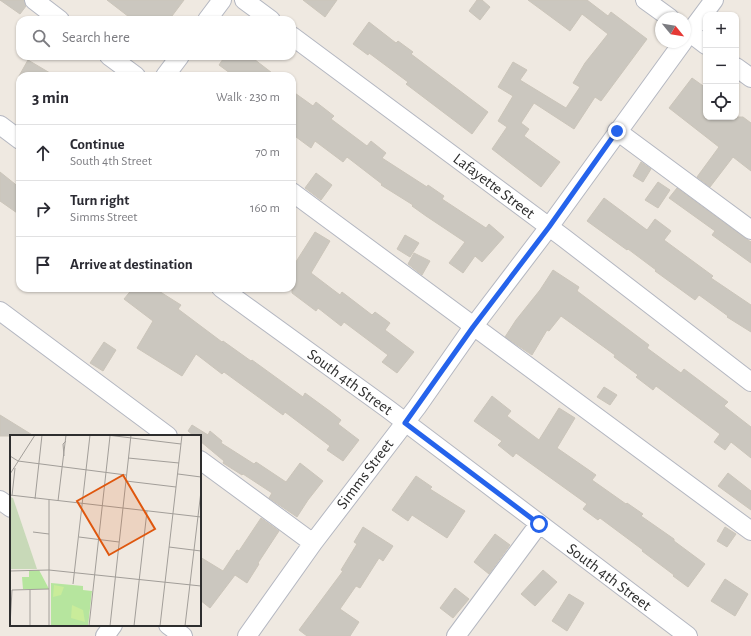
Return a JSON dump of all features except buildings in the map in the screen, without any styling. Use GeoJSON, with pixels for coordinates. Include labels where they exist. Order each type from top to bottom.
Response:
{"type":"FeatureCollection","features":[{"type":"Feature","properties":{"kind":"street"},"geometry":{"type":"LineString","coordinates":[[34,0],[55,16]]}},
{"type":"Feature","properties":{"kind":"street"},"geometry":{"type":"LineString","coordinates":[[210,16],[222,0]]}},
{"type":"Feature","properties":{"kind":"street"},"geometry":{"type":"LineString","coordinates":[[244,0],[266,16]]}},
{"type":"Feature","properties":{"kind":"street"},"geometry":{"type":"LineString","coordinates":[[645,0],[662,12]]}},
{"type":"Feature","properties":{"kind":"street","name":"Simms Street"},"geometry":{"type":"LineString","coordinates":[[691,30],[714,0]]}},
{"type":"Feature","properties":{"kind":"street"},"geometry":{"type":"LineString","coordinates":[[691,38],[703,43]]}},
{"type":"Feature","properties":{"kind":"street","name":"Lafayette Street"},"geometry":{"type":"LineString","coordinates":[[296,39],[549,227],[751,382]]}},
{"type":"Feature","properties":{"kind":"street","name":"Simms Street"},"geometry":{"type":"LineString","coordinates":[[247,636],[313,543],[405,423],[473,327],[549,227],[677,48]]}},
{"type":"Feature","properties":{"kind":"street"},"geometry":{"type":"LineString","coordinates":[[114,60],[131,72]]}},
{"type":"Feature","properties":{"kind":"street"},"geometry":{"type":"LineString","coordinates":[[168,72],[177,60]]}},
{"type":"Feature","properties":{"kind":"street"},"geometry":{"type":"LineString","coordinates":[[739,69],[751,78]]}},
{"type":"Feature","properties":{"kind":"street"},"geometry":{"type":"LineString","coordinates":[[0,125],[16,137]]}},
{"type":"Feature","properties":{"kind":"street"},"geometry":{"type":"LineString","coordinates":[[617,131],[751,230]]}},
{"type":"Feature","properties":{"kind":"street"},"geometry":{"type":"LineString","coordinates":[[296,195],[751,531]]}},
{"type":"Feature","properties":{"kind":"street","name":"South 4th Street"},"geometry":{"type":"LineString","coordinates":[[227,292],[539,524],[668,631],[688,636]]}},
{"type":"Feature","properties":{"kind":"street"},"geometry":{"type":"LineString","coordinates":[[0,311],[167,435]]}},
{"type":"Feature","properties":{"kind":"street"},"geometry":{"type":"LineString","coordinates":[[201,461],[313,543]]}},
{"type":"Feature","properties":{"kind":"street"},"geometry":{"type":"LineString","coordinates":[[0,500],[10,507]]}},
{"type":"Feature","properties":{"kind":"street"},"geometry":{"type":"LineString","coordinates":[[456,636],[539,524]]}},
{"type":"Feature","properties":{"kind":"street"},"geometry":{"type":"LineString","coordinates":[[105,636],[112,626]]}},
{"type":"Feature","properties":{"kind":"street"},"geometry":{"type":"LineString","coordinates":[[169,626],[183,636]]}},
{"type":"Feature","properties":{"kind":"route"},"geometry":{"type":"LineString","coordinates":[[539,524],[405,423],[473,327],[549,227],[617,131]]}}]}
